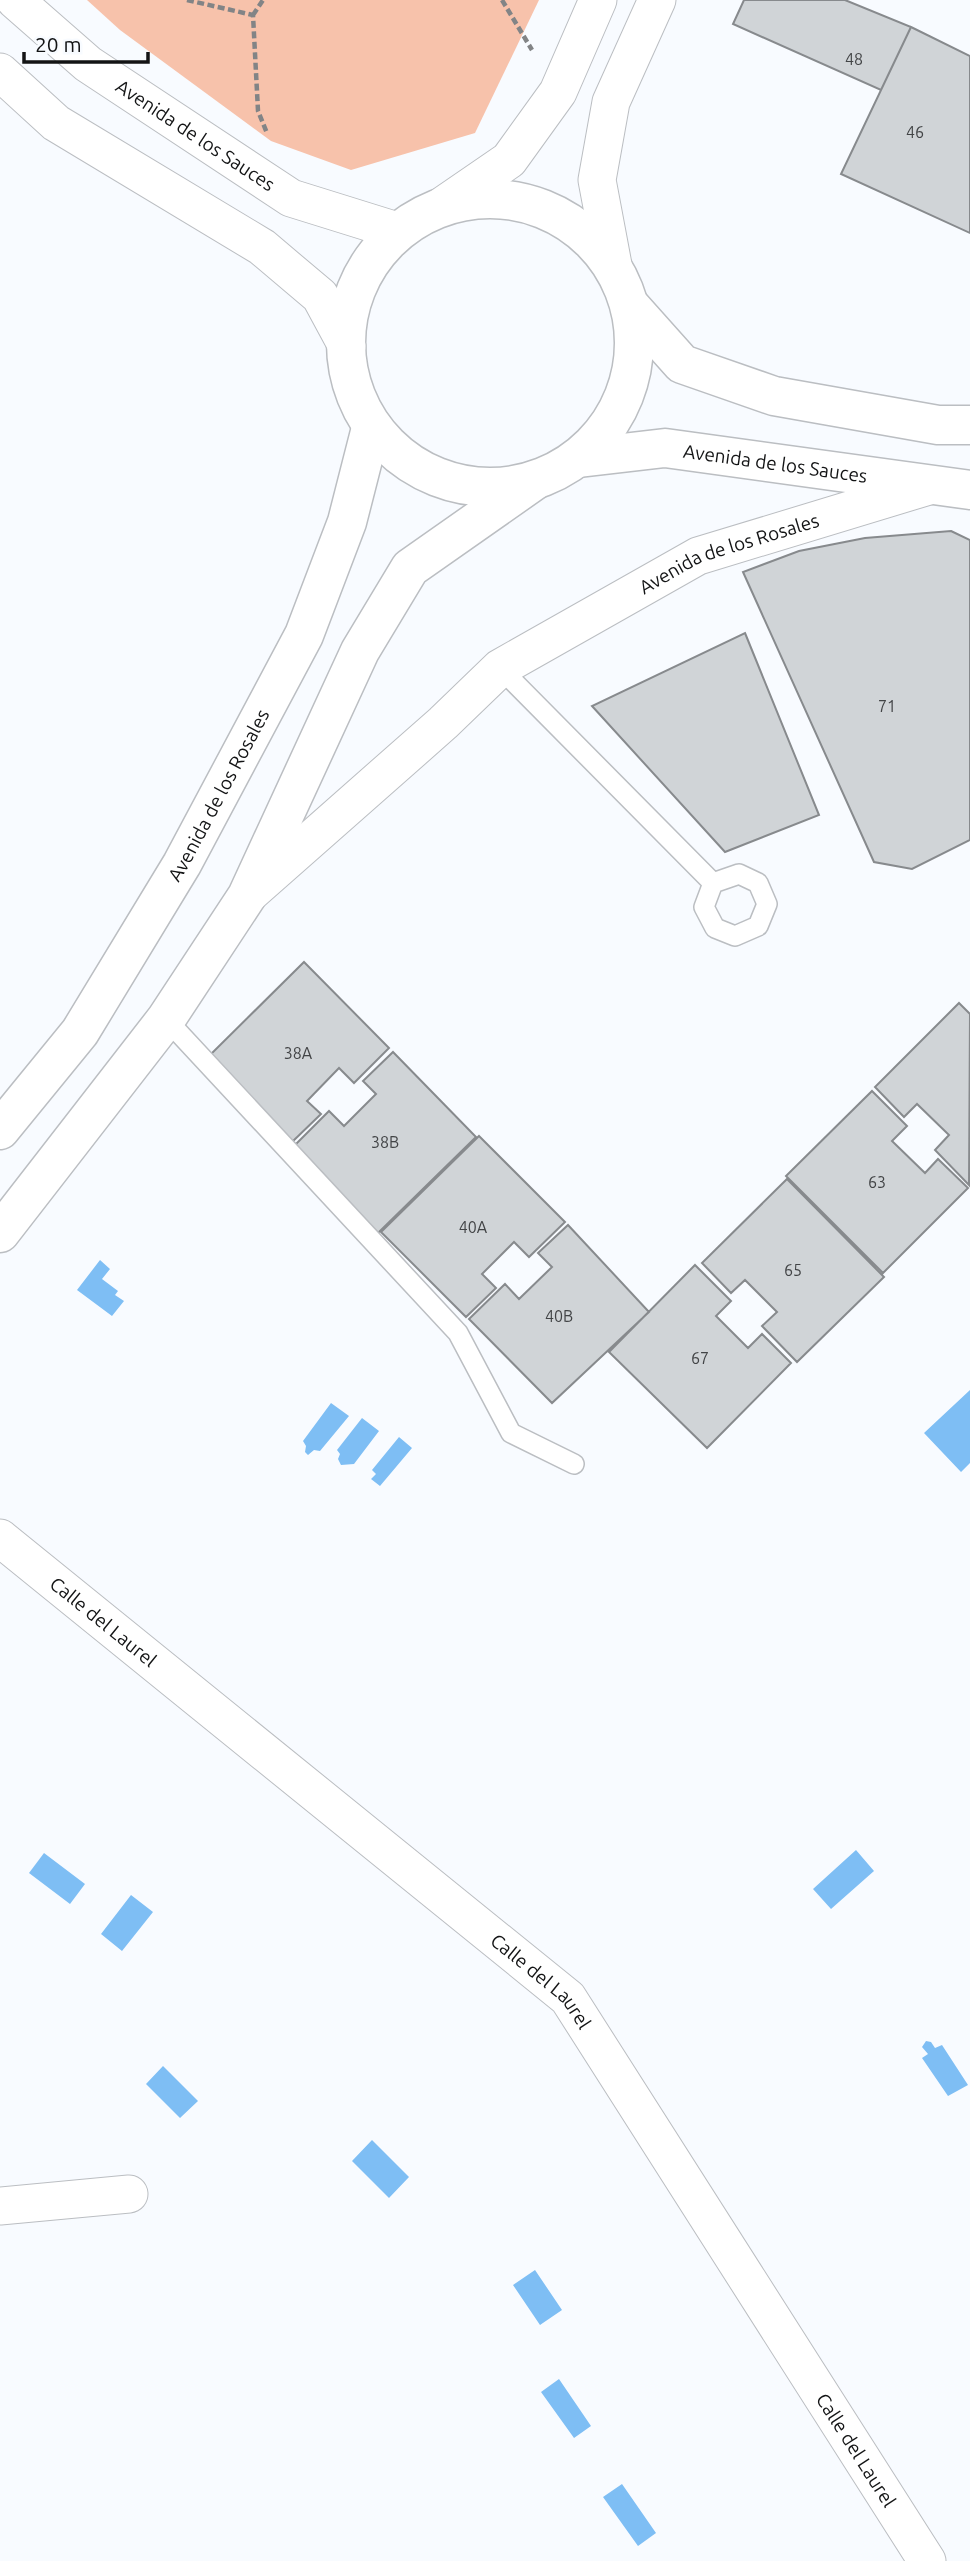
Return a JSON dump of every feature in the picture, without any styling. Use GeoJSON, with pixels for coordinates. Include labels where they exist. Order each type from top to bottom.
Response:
{"type":"FeatureCollection","features":[{"type":"Feature","properties":{"kind":"street","name":"Avenida de los Sauces"},"geometry":{"type":"LineString","coordinates":[[15,0],[88,64],[291,198],[397,231]]}},
{"type":"Feature","properties":{"kind":"street"},"geometry":{"type":"LineString","coordinates":[[598,0],[558,92],[509,160],[442,206],[397,231],[360,277],[345,325],[350,382],[371,428],[407,463],[453,484],[484,488],[534,481],[579,458],[606,431],[627,394],[636,345],[632,308],[613,265],[597,180],[611,102],[657,0]]}},
{"type":"Feature","properties":{"kind":"street"},"geometry":{"type":"LineString","coordinates":[[0,72],[56,122],[262,247],[320,296],[347,346]]}},
{"type":"Feature","properties":{"kind":"street"},"geometry":{"type":"LineString","coordinates":[[442,206],[500,198],[550,211],[590,237],[613,265]]}},
{"type":"Feature","properties":{"kind":"street"},"geometry":{"type":"LineString","coordinates":[[632,308],[682,364],[774,396],[938,425],[970,425]]}},
{"type":"Feature","properties":{"kind":"street","name":"Avenida de los Rosales"},"geometry":{"type":"LineString","coordinates":[[0,1130],[80,1032],[183,864],[304,635],[347,522],[371,428]]}},
{"type":"Feature","properties":{"kind":"street","name":"Avenida de los Sauces"},"geometry":{"type":"LineString","coordinates":[[579,458],[664,448],[970,489]]}},
{"type":"Feature","properties":{"kind":"street","name":"Avenida de los Rosales"},"geometry":{"type":"LineString","coordinates":[[0,1233],[166,1019],[247,896],[360,651],[410,568],[534,481]]}},
{"type":"Feature","properties":{"kind":"street","name":"Avenida de los Rosales"},"geometry":{"type":"LineString","coordinates":[[247,896],[443,723],[500,668],[698,556],[932,485]]}},
{"type":"Feature","properties":{"kind":"street","name":"Calle del Laurel"},"geometry":{"type":"LineString","coordinates":[[0,1538],[568,1998],[928,2561]]}},
{"type":"Feature","properties":{"kind":"street"},"geometry":{"type":"LineString","coordinates":[[0,2206],[130,2194]]}},
{"type":"Feature","properties":{"kind":"lane"},"geometry":{"type":"LineString","coordinates":[[500,668],[713,883]]}},
{"type":"Feature","properties":{"kind":"lane"},"geometry":{"type":"LineString","coordinates":[[166,1019],[458,1333],[511,1433],[574,1464]]}},
{"type":"Feature","properties":{"kind":"path"},"geometry":{"type":"LineString","coordinates":[[187,0],[253,15]]}},
{"type":"Feature","properties":{"kind":"path"},"geometry":{"type":"LineString","coordinates":[[263,0],[253,15],[258,111],[268,136]]}},
{"type":"Feature","properties":{"kind":"shaded area"},"geometry":{"type":"Polygon","coordinates":[[[87,0],[539,0],[475,133],[351,170],[271,141],[120,30],[87,0]]]}},
{"type":"Feature","properties":{"kind":"water"},"geometry":{"type":"Polygon","coordinates":[[[100,1260],[110,1269],[102,1279],[118,1291],[115,1295],[124,1301],[112,1316],[77,1290],[100,1260]]]}},
{"type":"Feature","properties":{"kind":"water"},"geometry":{"type":"Polygon","coordinates":[[[970,1390],[970,1463],[961,1472],[924,1433],[970,1390]]]}},
{"type":"Feature","properties":{"kind":"water"},"geometry":{"type":"Polygon","coordinates":[[[331,1403],[349,1416],[320,1451],[314,1450],[308,1455],[303,1441],[331,1403]]]}},
{"type":"Feature","properties":{"kind":"water"},"geometry":{"type":"Polygon","coordinates":[[[362,1418],[379,1431],[354,1464],[341,1465],[337,1450],[362,1418]]]}},
{"type":"Feature","properties":{"kind":"water"},"geometry":{"type":"Polygon","coordinates":[[[399,1437],[412,1448],[380,1486],[371,1479],[376,1474],[372,1470],[399,1437]]]}},
{"type":"Feature","properties":{"kind":"water"},"geometry":{"type":"Polygon","coordinates":[[[856,1850],[874,1871],[831,1909],[813,1889],[856,1850]]]}},
{"type":"Feature","properties":{"kind":"water"},"geometry":{"type":"Polygon","coordinates":[[[44,1853],[85,1884],[70,1904],[29,1873],[44,1853]]]}},
{"type":"Feature","properties":{"kind":"water"},"geometry":{"type":"Polygon","coordinates":[[[131,1895],[153,1912],[122,1951],[101,1934],[131,1895]]]}},
{"type":"Feature","properties":{"kind":"water"},"geometry":{"type":"Polygon","coordinates":[[[926,2041],[931,2042],[935,2048],[942,2045],[968,2085],[948,2096],[922,2058],[928,2054],[922,2047],[926,2041]]]}},
{"type":"Feature","properties":{"kind":"water"},"geometry":{"type":"Polygon","coordinates":[[[163,2066],[198,2101],[180,2118],[146,2084],[163,2066]]]}},
{"type":"Feature","properties":{"kind":"water"},"geometry":{"type":"Polygon","coordinates":[[[372,2140],[409,2177],[389,2198],[352,2161],[372,2140]]]}},
{"type":"Feature","properties":{"kind":"water"},"geometry":{"type":"Polygon","coordinates":[[[535,2270],[562,2310],[540,2325],[513,2285],[535,2270]]]}},
{"type":"Feature","properties":{"kind":"water"},"geometry":{"type":"Polygon","coordinates":[[[559,2379],[591,2426],[574,2438],[541,2392],[559,2379]]]}},
{"type":"Feature","properties":{"kind":"water"},"geometry":{"type":"Polygon","coordinates":[[[622,2484],[656,2533],[638,2546],[603,2497],[622,2484]]]}},
{"type":"Feature","properties":{"kind":"building"},"geometry":{"type":"Polygon","coordinates":[[[744,0],[845,0],[911,27],[881,90],[733,24],[744,0]]]}},
{"type":"Feature","properties":{"kind":"building"},"geometry":{"type":"Polygon","coordinates":[[[911,27],[970,56],[970,233],[841,174],[911,27]]]}},
{"type":"Feature","properties":{"kind":"building"},"geometry":{"type":"Polygon","coordinates":[[[951,531],[970,540],[970,840],[912,869],[874,862],[743,572],[799,551],[865,538],[951,531]]]}},
{"type":"Feature","properties":{"kind":"building"},"geometry":{"type":"Polygon","coordinates":[[[745,633],[819,815],[725,852],[592,706],[745,633]]]}},
{"type":"Feature","properties":{"kind":"building"},"geometry":{"type":"Polygon","coordinates":[[[304,962],[389,1048],[354,1083],[339,1068],[307,1101],[321,1114],[291,1143],[207,1058],[304,962]]]}},
{"type":"Feature","properties":{"kind":"building"},"geometry":{"type":"Polygon","coordinates":[[[959,1003],[970,1014],[969,1185],[935,1150],[949,1135],[917,1104],[904,1117],[875,1087],[959,1003]]]}},
{"type":"Feature","properties":{"kind":"building"},"geometry":{"type":"Polygon","coordinates":[[[393,1052],[476,1137],[378,1233],[294,1146],[329,1111],[344,1126],[376,1094],[363,1081],[393,1052]]]}},
{"type":"Feature","properties":{"kind":"building"},"geometry":{"type":"Polygon","coordinates":[[[872,1091],[907,1126],[892,1141],[925,1173],[938,1159],[968,1188],[883,1273],[786,1176],[872,1091]]]}},
{"type":"Feature","properties":{"kind":"building"},"geometry":{"type":"Polygon","coordinates":[[[479,1136],[565,1222],[529,1257],[514,1242],[482,1274],[496,1288],[466,1317],[381,1232],[479,1136]]]}},
{"type":"Feature","properties":{"kind":"building"},"geometry":{"type":"Polygon","coordinates":[[[787,1179],[884,1277],[797,1362],[762,1326],[777,1312],[745,1280],[731,1293],[702,1263],[787,1179]]]}},
{"type":"Feature","properties":{"kind":"building"},"geometry":{"type":"Polygon","coordinates":[[[568,1225],[649,1312],[552,1403],[469,1319],[505,1284],[519,1299],[552,1267],[538,1253],[568,1225]]]}},
{"type":"Feature","properties":{"kind":"building"},"geometry":{"type":"Polygon","coordinates":[[[695,1265],[731,1301],[716,1316],[748,1348],[762,1334],[791,1363],[707,1448],[609,1352],[695,1265]]]}}]}
